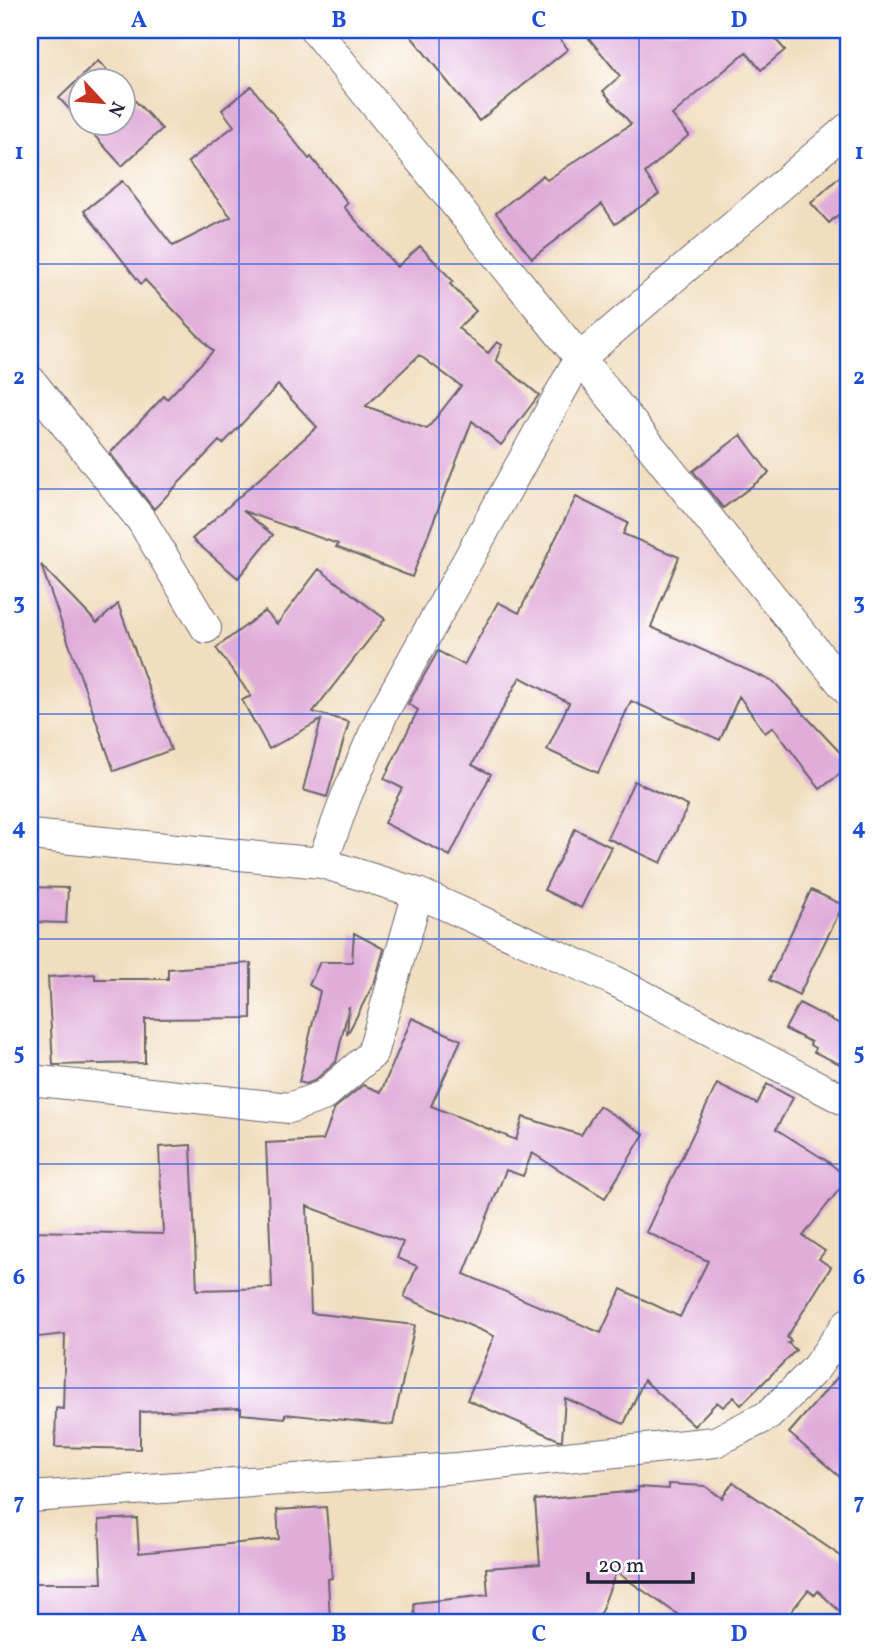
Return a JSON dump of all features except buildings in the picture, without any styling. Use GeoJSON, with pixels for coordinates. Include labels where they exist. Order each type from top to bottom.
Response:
{"type":"FeatureCollection","features":[{"type":"Feature","properties":{"kind":"street"},"geometry":{"type":"LineString","coordinates":[[315,30],[848,691]]}},
{"type":"Feature","properties":{"kind":"street"},"geometry":{"type":"LineString","coordinates":[[322,863],[346,797],[383,713],[579,359],[848,128]]}},
{"type":"Feature","properties":{"kind":"street"},"geometry":{"type":"LineString","coordinates":[[30,380],[142,521],[206,628]]}},
{"type":"Feature","properties":{"kind":"street"},"geometry":{"type":"LineString","coordinates":[[30,835],[322,863],[418,893],[613,980],[848,1102]]}},
{"type":"Feature","properties":{"kind":"street"},"geometry":{"type":"LineString","coordinates":[[30,1080],[289,1108],[323,1096],[372,1054],[418,893]]}},
{"type":"Feature","properties":{"kind":"street"},"geometry":{"type":"LineString","coordinates":[[30,1497],[457,1468],[715,1442],[769,1415],[815,1369],[848,1324]]}}]}
